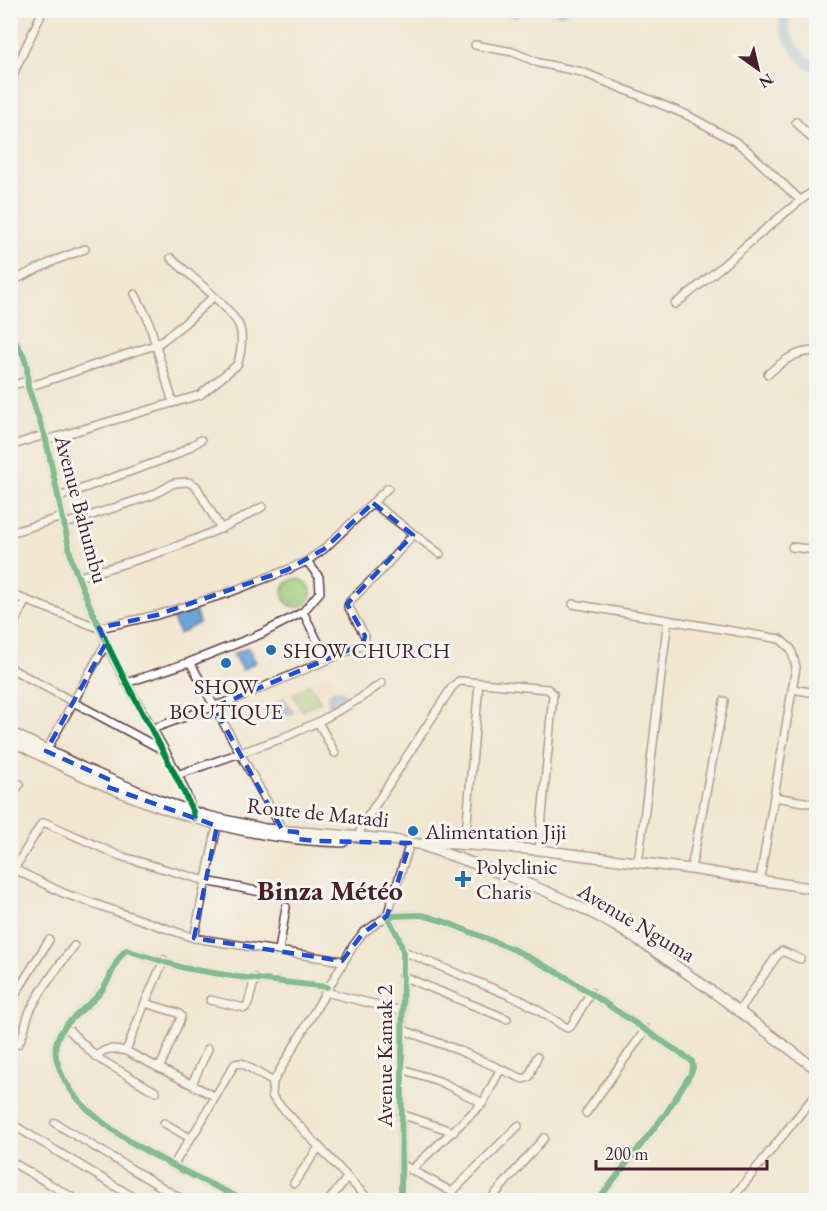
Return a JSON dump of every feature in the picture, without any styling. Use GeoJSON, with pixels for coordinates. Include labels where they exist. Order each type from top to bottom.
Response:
{"type":"FeatureCollection","features":[{"type":"Feature","properties":{"kind":"main road","name":"Route de Matadi"},"geometry":{"type":"LineString","coordinates":[[10,732],[106,783]]}},
{"type":"Feature","properties":{"kind":"main road","name":"Route de Matadi"},"geometry":{"type":"LineString","coordinates":[[10,740],[106,783],[217,825],[297,836],[411,843]]}},
{"type":"Feature","properties":{"kind":"main road","name":"Route de Matadi"},"geometry":{"type":"LineString","coordinates":[[194,815],[284,831],[297,836],[358,837],[411,843],[539,850],[692,869],[816,889]]}},
{"type":"Feature","properties":{"kind":"main road","name":"Avenue Nguma"},"geometry":{"type":"LineString","coordinates":[[411,843],[471,862],[558,897],[619,929],[740,1011],[816,1069]]}},
{"type":"Feature","properties":{"kind":"main road"},"geometry":{"type":"LineString","coordinates":[[471,862],[476,846]]}},
{"type":"Feature","properties":{"kind":"street"},"geometry":{"type":"LineString","coordinates":[[10,88],[15,70],[42,10]]}},
{"type":"Feature","properties":{"kind":"street"},"geometry":{"type":"LineString","coordinates":[[475,45],[513,52],[539,63],[582,72],[687,115],[748,151],[800,200]]}},
{"type":"Feature","properties":{"kind":"street"},"geometry":{"type":"LineString","coordinates":[[796,122],[816,143]]}},
{"type":"Feature","properties":{"kind":"street"},"geometry":{"type":"LineString","coordinates":[[675,304],[816,189]]}},
{"type":"Feature","properties":{"kind":"street"},"geometry":{"type":"LineString","coordinates":[[10,282],[85,249]]}},
{"type":"Feature","properties":{"kind":"street"},"geometry":{"type":"LineString","coordinates":[[10,446],[200,395],[232,371],[239,360],[241,330],[237,321],[171,258]]}},
{"type":"Feature","properties":{"kind":"street"},"geometry":{"type":"LineString","coordinates":[[135,294],[148,319],[173,403]]}},
{"type":"Feature","properties":{"kind":"street"},"geometry":{"type":"LineString","coordinates":[[10,386],[27,384],[155,346],[213,297]]}},
{"type":"Feature","properties":{"kind":"street","name":"Avenue Bahumbu"},"geometry":{"type":"LineString","coordinates":[[10,333],[23,354],[27,366],[27,384],[45,437],[72,561],[78,577],[106,643],[177,775],[194,815]]}},
{"type":"Feature","properties":{"kind":"street"},"geometry":{"type":"LineString","coordinates":[[768,374],[796,353],[816,351]]}},
{"type":"Feature","properties":{"kind":"street"},"geometry":{"type":"LineString","coordinates":[[59,497],[176,455],[201,440]]}},
{"type":"Feature","properties":{"kind":"street"},"geometry":{"type":"LineString","coordinates":[[10,533],[64,521],[153,495],[174,483],[188,482],[196,486],[221,529]]}},
{"type":"Feature","properties":{"kind":"street"},"geometry":{"type":"LineString","coordinates":[[10,594],[99,628],[157,615],[225,594],[307,561],[324,549],[388,488]]}},
{"type":"Feature","properties":{"kind":"street"},"geometry":{"type":"LineString","coordinates":[[373,503],[440,554]]}},
{"type":"Feature","properties":{"kind":"street"},"geometry":{"type":"LineString","coordinates":[[78,577],[152,556],[221,529],[262,507]]}},
{"type":"Feature","properties":{"kind":"street"},"geometry":{"type":"LineString","coordinates":[[152,729],[214,707],[360,646],[365,636],[348,606],[350,601],[413,535]]}},
{"type":"Feature","properties":{"kind":"street"},"geometry":{"type":"LineString","coordinates":[[792,547],[816,550]]}},
{"type":"Feature","properties":{"kind":"street"},"geometry":{"type":"LineString","coordinates":[[126,682],[190,662],[261,634],[303,612],[320,592],[319,577],[307,561]]}},
{"type":"Feature","properties":{"kind":"street"},"geometry":{"type":"LineString","coordinates":[[10,631],[26,600]]}},
{"type":"Feature","properties":{"kind":"street"},"geometry":{"type":"LineString","coordinates":[[573,604],[780,639],[791,649],[796,667],[760,879]]}},
{"type":"Feature","properties":{"kind":"street"},"geometry":{"type":"LineString","coordinates":[[303,612],[327,660]]}},
{"type":"Feature","properties":{"kind":"street"},"geometry":{"type":"LineString","coordinates":[[638,862],[651,776],[668,620]]}},
{"type":"Feature","properties":{"kind":"street"},"geometry":{"type":"LineString","coordinates":[[46,751],[106,643]]}},
{"type":"Feature","properties":{"kind":"street"},"geometry":{"type":"LineString","coordinates":[[190,662],[284,831]]}},
{"type":"Feature","properties":{"kind":"street"},"geometry":{"type":"LineString","coordinates":[[10,668],[163,750]]}},
{"type":"Feature","properties":{"kind":"street"},"geometry":{"type":"LineString","coordinates":[[358,837],[363,824],[455,682],[459,681],[548,689],[553,694],[539,850]]}},
{"type":"Feature","properties":{"kind":"street"},"geometry":{"type":"LineString","coordinates":[[177,775],[240,751],[280,739],[318,722],[382,683]]}},
{"type":"Feature","properties":{"kind":"street"},"geometry":{"type":"LineString","coordinates":[[465,845],[479,683]]}},
{"type":"Feature","properties":{"kind":"street"},"geometry":{"type":"LineString","coordinates":[[792,688],[816,693]]}},
{"type":"Feature","properties":{"kind":"street"},"geometry":{"type":"LineString","coordinates":[[692,869],[724,701]]}},
{"type":"Feature","properties":{"kind":"street"},"geometry":{"type":"LineString","coordinates":[[318,722],[335,753]]}},
{"type":"Feature","properties":{"kind":"street"},"geometry":{"type":"LineString","coordinates":[[10,797],[20,784]]}},
{"type":"Feature","properties":{"kind":"street"},"geometry":{"type":"LineString","coordinates":[[775,797],[816,804]]}},
{"type":"Feature","properties":{"kind":"street"},"geometry":{"type":"LineString","coordinates":[[266,893],[206,881],[120,856],[46,822],[42,823],[13,869],[63,893],[194,938],[342,961]]}},
{"type":"Feature","properties":{"kind":"street"},"geometry":{"type":"LineString","coordinates":[[194,938],[217,825]]}},
{"type":"Feature","properties":{"kind":"street"},"geometry":{"type":"LineString","coordinates":[[387,916],[411,843]]}},
{"type":"Feature","properties":{"kind":"street"},"geometry":{"type":"LineString","coordinates":[[10,899],[10,904]]}},
{"type":"Feature","properties":{"kind":"street"},"geometry":{"type":"LineString","coordinates":[[279,951],[286,907]]}},
{"type":"Feature","properties":{"kind":"street"},"geometry":{"type":"LineString","coordinates":[[369,1200],[275,1100],[272,1096],[273,1082],[342,961],[363,933],[387,916],[422,915],[515,950],[566,976],[692,1062],[693,1068],[666,1113],[598,1200]]}},
{"type":"Feature","properties":{"kind":"street","name":"Avenue Kamak 2"},"geometry":{"type":"LineString","coordinates":[[387,916],[403,951],[401,1200]]}},
{"type":"Feature","properties":{"kind":"street"},"geometry":{"type":"LineString","coordinates":[[10,1003],[49,940]]}},
{"type":"Feature","properties":{"kind":"street"},"geometry":{"type":"LineString","coordinates":[[10,1044],[18,1044],[20,1041],[30,1010],[74,946]]}},
{"type":"Feature","properties":{"kind":"street"},"geometry":{"type":"LineString","coordinates":[[244,1200],[173,1166],[120,1135],[85,1106],[62,1078],[56,1052],[57,1040],[66,1027],[102,991],[123,951],[129,949],[184,968],[326,989],[402,1011]]}},
{"type":"Feature","properties":{"kind":"street"},"geometry":{"type":"LineString","coordinates":[[403,951],[523,1001],[567,1028],[571,1026],[591,992]]}},
{"type":"Feature","properties":{"kind":"street"},"geometry":{"type":"LineString","coordinates":[[740,1011],[782,951],[800,959]]}},
{"type":"Feature","properties":{"kind":"street"},"geometry":{"type":"LineString","coordinates":[[126,1051],[164,960]]}},
{"type":"Feature","properties":{"kind":"street"},"geometry":{"type":"LineString","coordinates":[[402,976],[507,1019]]}},
{"type":"Feature","properties":{"kind":"street"},"geometry":{"type":"LineString","coordinates":[[210,1000],[245,1008],[255,978]]}},
{"type":"Feature","properties":{"kind":"street"},"geometry":{"type":"LineString","coordinates":[[145,1003],[178,1013],[180,1016],[160,1067]]}},
{"type":"Feature","properties":{"kind":"street"},"geometry":{"type":"LineString","coordinates":[[66,1027],[96,1058],[156,1092]]}},
{"type":"Feature","properties":{"kind":"street"},"geometry":{"type":"LineString","coordinates":[[586,1113],[646,1029]]}},
{"type":"Feature","properties":{"kind":"street"},"geometry":{"type":"LineString","coordinates":[[403,1030],[458,1050],[523,1080],[529,1077],[537,1057]]}},
{"type":"Feature","properties":{"kind":"street"},"geometry":{"type":"LineString","coordinates":[[96,1058],[109,1048],[126,1051],[214,1096]]}},
{"type":"Feature","properties":{"kind":"street"},"geometry":{"type":"LineString","coordinates":[[192,1084],[208,1049]]}},
{"type":"Feature","properties":{"kind":"street"},"geometry":{"type":"LineString","coordinates":[[173,1166],[183,1146],[235,1064],[242,1063],[273,1082]]}},
{"type":"Feature","properties":{"kind":"street"},"geometry":{"type":"LineString","coordinates":[[402,1069],[439,1080],[483,1103]]}},
{"type":"Feature","properties":{"kind":"street"},"geometry":{"type":"LineString","coordinates":[[411,1170],[483,1103],[500,1070]]}},
{"type":"Feature","properties":{"kind":"street"},"geometry":{"type":"LineString","coordinates":[[731,1200],[816,1094]]}},
{"type":"Feature","properties":{"kind":"street"},"geometry":{"type":"LineString","coordinates":[[401,1114],[454,1132]]}},
{"type":"Feature","properties":{"kind":"street"},"geometry":{"type":"LineString","coordinates":[[10,1123],[138,1200]]}},
{"type":"Feature","properties":{"kind":"street"},"geometry":{"type":"LineString","coordinates":[[55,1123],[177,1199]]}},
{"type":"Feature","properties":{"kind":"street"},"geometry":{"type":"LineString","coordinates":[[164,1123],[190,1138]]}},
{"type":"Feature","properties":{"kind":"street"},"geometry":{"type":"LineString","coordinates":[[452,1192],[518,1126]]}},
{"type":"Feature","properties":{"kind":"street"},"geometry":{"type":"LineString","coordinates":[[490,1200],[544,1138]]}},
{"type":"Feature","properties":{"kind":"street"},"geometry":{"type":"LineString","coordinates":[[294,1183],[319,1147]]}},
{"type":"Feature","properties":{"kind":"street"},"geometry":{"type":"LineString","coordinates":[[10,1161],[77,1200]]}},
{"type":"Feature","properties":{"kind":"street"},"geometry":{"type":"LineString","coordinates":[[401,1164],[452,1192],[457,1200]]}},
{"type":"Feature","properties":{"kind":"street"},"geometry":{"type":"LineString","coordinates":[[329,1200],[347,1178]]}},
{"type":"Feature","properties":{"kind":"highlighted area"},"geometry":{"type":"Polygon","coordinates":[[[373,503],[413,535],[347,604],[365,636],[363,644],[214,707],[283,831],[297,832],[296,839],[410,843],[387,916],[363,933],[342,961],[194,938],[217,826],[105,786],[108,779],[46,751],[106,643],[99,628],[157,615],[287,570],[324,549],[373,503]]]}},
{"type":"Feature","properties":{"kind":"shaded area"},"geometry":{"type":"Polygon","coordinates":[[[329,671],[338,685],[318,693],[312,682],[329,671]]]}},
{"type":"Feature","properties":{"kind":"green space"},"geometry":{"type":"Polygon","coordinates":[[[297,579],[307,583],[311,593],[307,603],[297,607],[287,603],[283,593],[287,583],[297,579]]]}},
{"type":"Feature","properties":{"kind":"green space"},"geometry":{"type":"Polygon","coordinates":[[[309,684],[321,701],[302,711],[293,695],[309,684]]]}},
{"type":"Feature","properties":{"kind":"water"},"geometry":{"type":"Polygon","coordinates":[[[194,607],[199,623],[179,634],[171,614],[194,607]]]}},
{"type":"Feature","properties":{"kind":"water"},"geometry":{"type":"Polygon","coordinates":[[[248,648],[256,662],[242,670],[233,654],[248,648]]]}},
{"type":"Feature","properties":{"kind":"water"},"geometry":{"type":"Polygon","coordinates":[[[337,690],[343,693],[346,699],[343,705],[337,708],[331,705],[328,699],[331,693],[337,690]]]}},
{"type":"Feature","properties":{"kind":"water"},"geometry":{"type":"Polygon","coordinates":[[[284,698],[293,713],[278,720],[270,707],[284,698]]]}},
{"type":"Feature","properties":{"kind":"waterway"},"geometry":{"type":"LineString","coordinates":[[504,10],[515,13],[517,10]]}},
{"type":"Feature","properties":{"kind":"waterway"},"geometry":{"type":"LineString","coordinates":[[558,10],[563,10]]}},
{"type":"Feature","properties":{"kind":"waterway"},"geometry":{"type":"LineString","coordinates":[[783,10],[785,30],[790,40],[802,57],[816,67]]}},
{"type":"Feature","properties":{"kind":"cycle path"},"geometry":{"type":"LineString","coordinates":[[10,333],[23,354],[27,366],[28,387],[46,440],[72,561],[110,651],[177,779],[193,812],[194,819]]}},
{"type":"Feature","properties":{"kind":"cycle path"},"geometry":{"type":"LineString","coordinates":[[401,1200],[403,951],[387,916],[422,915],[515,950],[566,977],[692,1061],[693,1068],[690,1075],[666,1113],[598,1200]]}},
{"type":"Feature","properties":{"kind":"cycle path"},"geometry":{"type":"LineString","coordinates":[[244,1200],[166,1162],[111,1129],[70,1089],[59,1067],[56,1054],[57,1040],[70,1021],[100,993],[118,959],[126,950],[184,968],[238,977],[327,987]]}},
{"type":"Feature","properties":{"kind":"place","name":"SHOW CHURCH"},"geometry":{"type":"Point","coordinates":[271,650]}},
{"type":"Feature","properties":{"kind":"place","name":"SHOW BOUTIQUE"},"geometry":{"type":"Point","coordinates":[226,663]}},
{"type":"Feature","properties":{"kind":"place","name":"Alimentation Jiji"},"geometry":{"type":"Point","coordinates":[413,831]}},
{"type":"Feature","properties":{"kind":"place","name":"Polyclinic Charis"},"geometry":{"type":"Point","coordinates":[463,879]}},
{"type":"Feature","properties":{"kind":"district","name":"Binza Météo"},"geometry":{"type":"Point","coordinates":[330,890]}}]}
